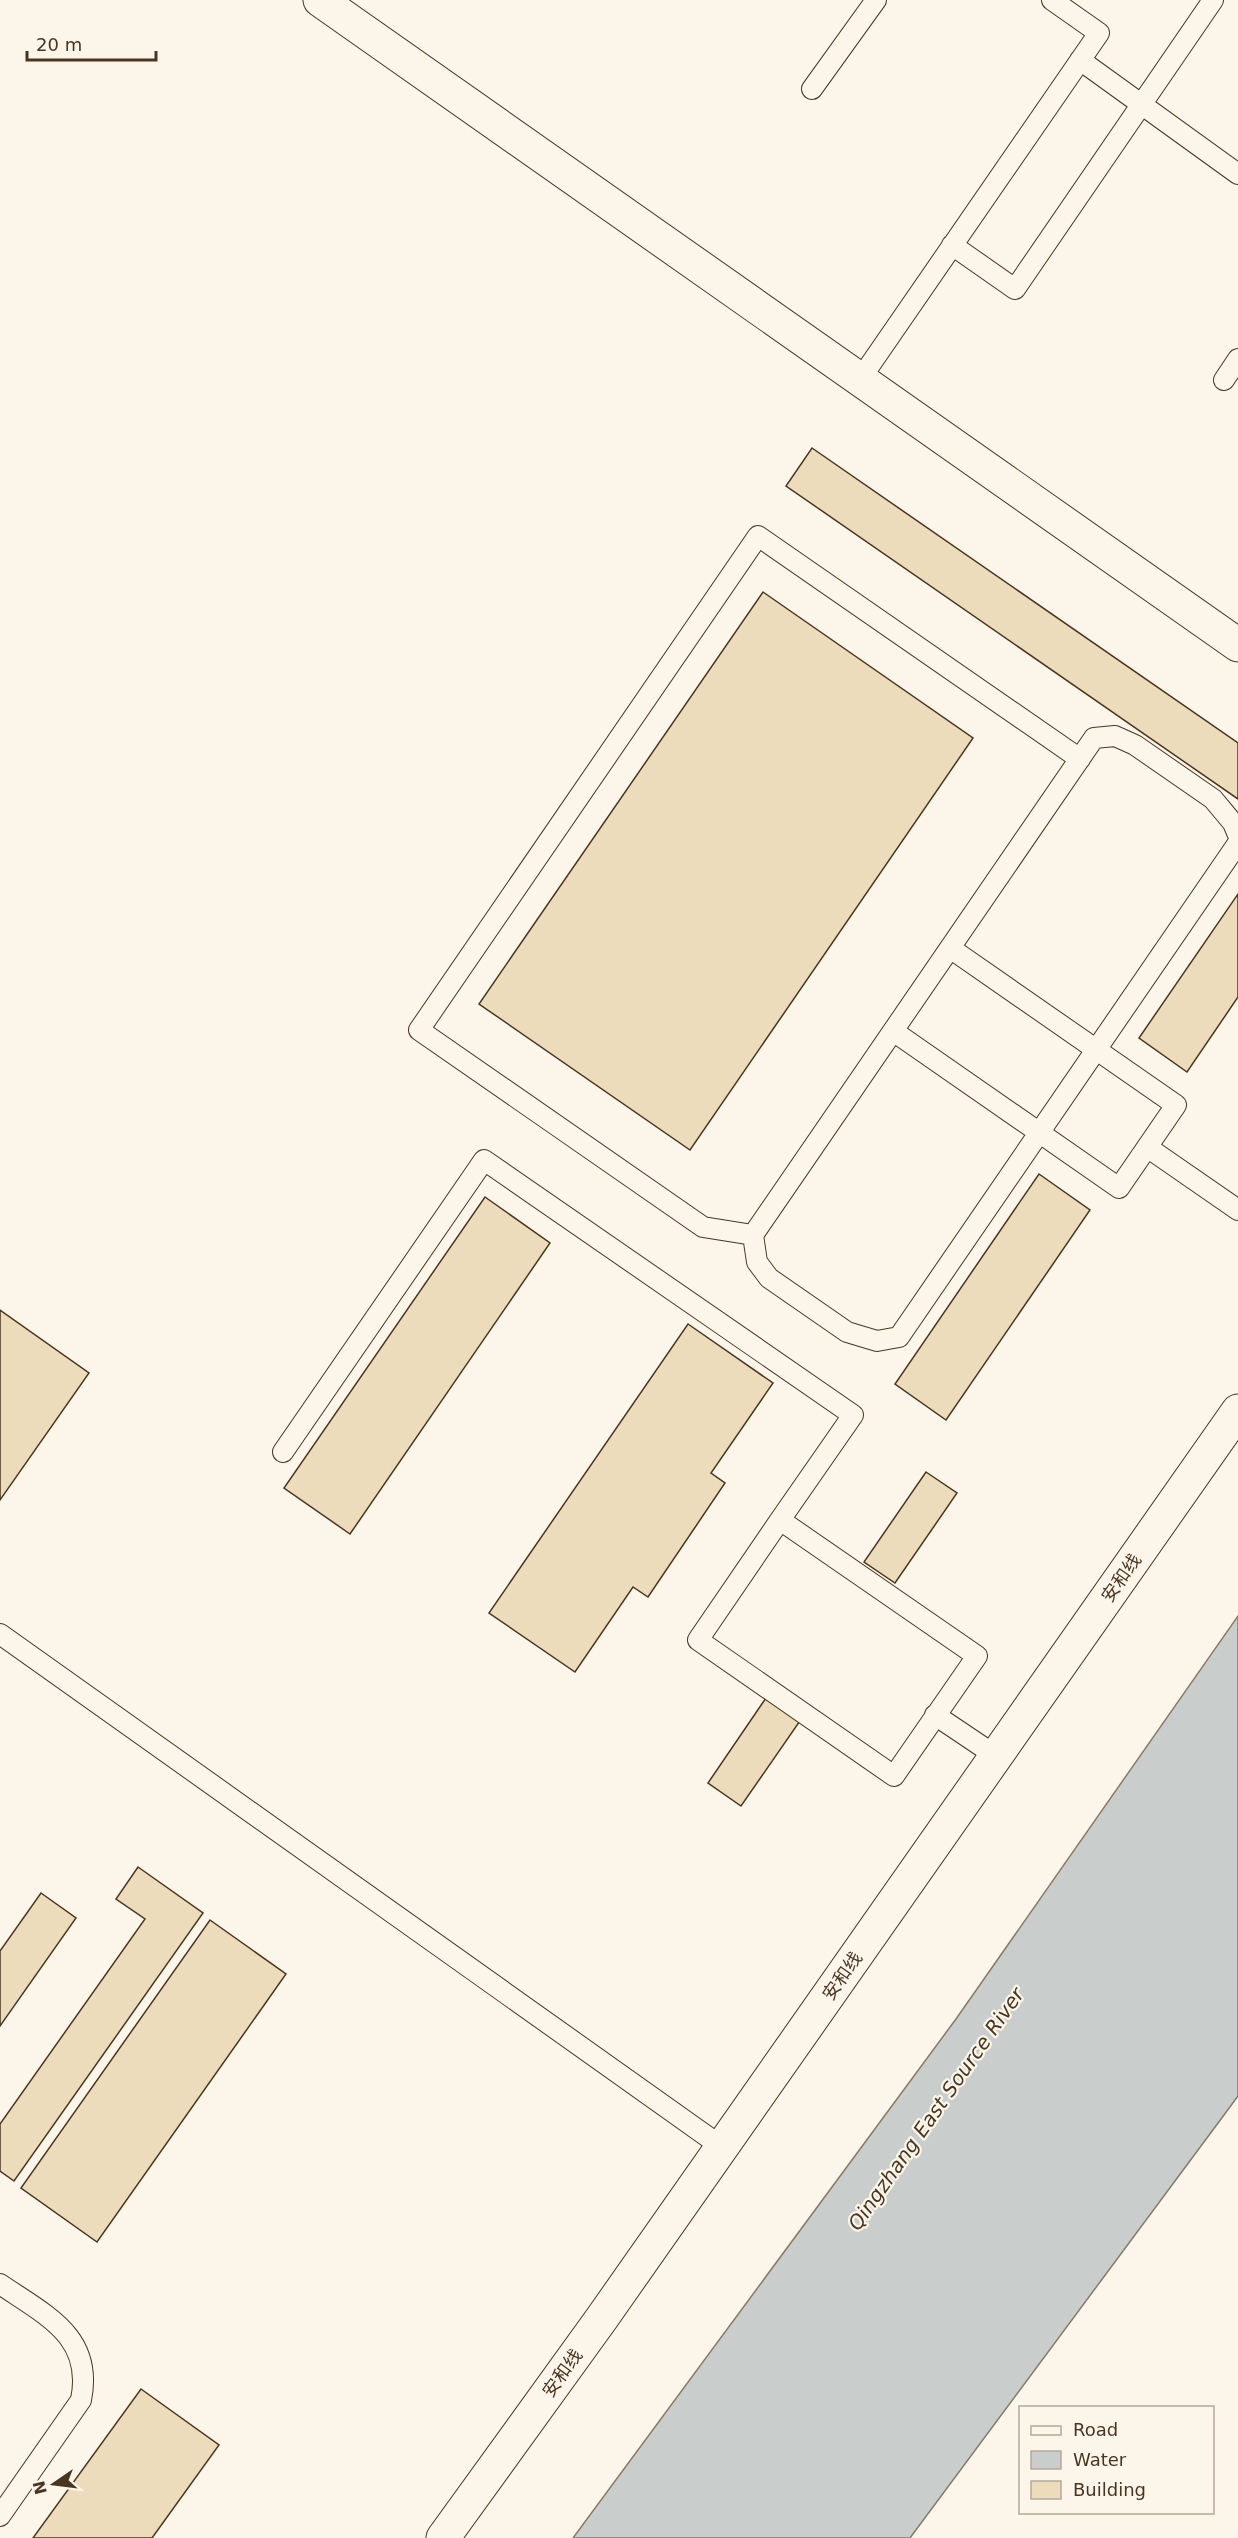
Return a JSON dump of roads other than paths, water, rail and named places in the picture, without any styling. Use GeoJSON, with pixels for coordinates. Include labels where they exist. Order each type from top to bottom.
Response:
{"type":"FeatureCollection","features":[{"type":"Feature","properties":{"kind":"main road"},"geometry":{"type":"LineString","coordinates":[[320,0],[1238,645]]}},
{"type":"Feature","properties":{"kind":"main road","name":"安和线"},"geometry":{"type":"LineString","coordinates":[[443,2538],[722,2147],[1238,1411]]}},
{"type":"Feature","properties":{"kind":"lane"},"geometry":{"type":"LineString","coordinates":[[812,89],[876,0]]}},
{"type":"Feature","properties":{"kind":"lane"},"geometry":{"type":"LineString","coordinates":[[861,378],[1099,33],[1075,6],[1052,0]]}},
{"type":"Feature","properties":{"kind":"lane"},"geometry":{"type":"LineString","coordinates":[[952,245],[1015,289],[1214,0]]}},
{"type":"Feature","properties":{"kind":"lane"},"geometry":{"type":"LineString","coordinates":[[1080,60],[1238,174]]}},
{"type":"Feature","properties":{"kind":"lane"},"geometry":{"type":"LineString","coordinates":[[1224,380],[1238,360]]}},
{"type":"Feature","properties":{"kind":"lane"},"geometry":{"type":"LineString","coordinates":[[753,1235],[703,1227],[419,1030],[758,536],[1080,759]]}},
{"type":"Feature","properties":{"kind":"lane"},"geometry":{"type":"LineString","coordinates":[[1238,835],[1233,823],[1213,799],[1135,745],[1115,736],[1094,738],[753,1235],[757,1262],[769,1278],[848,1332],[877,1341],[899,1337],[1238,843]]}},
{"type":"Feature","properties":{"kind":"lane"},"geometry":{"type":"LineString","coordinates":[[893,1031],[1119,1188],[1176,1105],[950,948]]}},
{"type":"Feature","properties":{"kind":"lane"},"geometry":{"type":"LineString","coordinates":[[1147,1147],[1238,1210]]}},
{"type":"Feature","properties":{"kind":"lane"},"geometry":{"type":"LineString","coordinates":[[283,1452],[484,1160],[853,1415],[780,1520],[698,1640],[894,1776],[977,1656],[780,1520]]}},
{"type":"Feature","properties":{"kind":"lane"},"geometry":{"type":"LineString","coordinates":[[0,1634],[722,2147]]}},
{"type":"Feature","properties":{"kind":"lane"},"geometry":{"type":"LineString","coordinates":[[936,1715],[996,1756]]}},
{"type":"Feature","properties":{"kind":"lane"},"geometry":{"type":"LineString","coordinates":[[0,2284],[65,2330],[82,2361],[85,2380],[81,2400],[0,2516]]}},
{"type":"Feature","properties":{"kind":"water","name":"Qingzhang East Source River"},"geometry":{"type":"Polygon","coordinates":[[[1238,1616],[1238,2096],[910,2538],[573,2538],[956,2019],[1238,1616]]]}}]}
